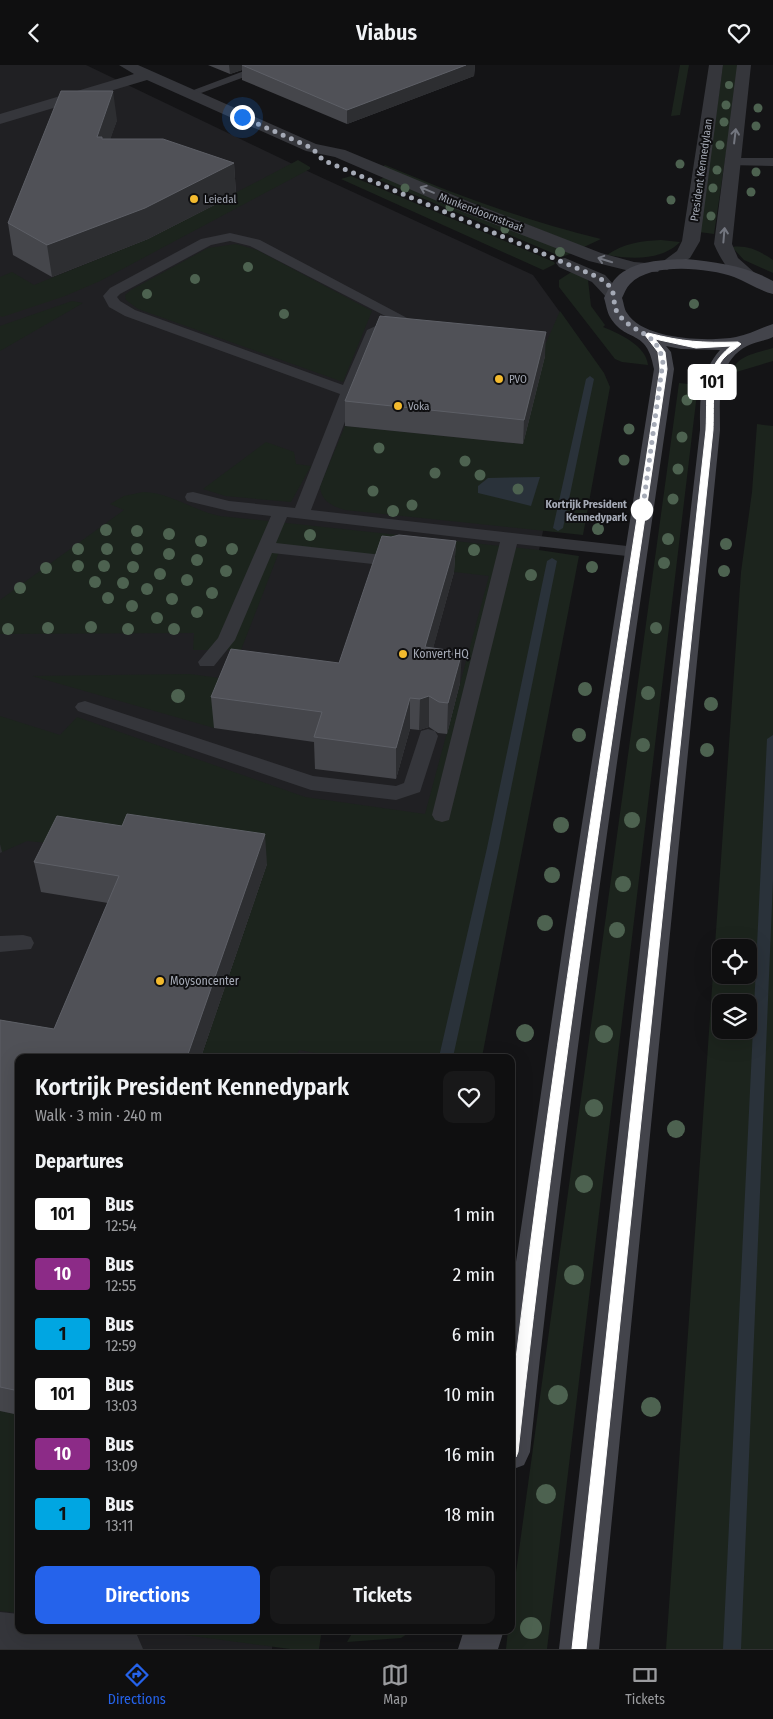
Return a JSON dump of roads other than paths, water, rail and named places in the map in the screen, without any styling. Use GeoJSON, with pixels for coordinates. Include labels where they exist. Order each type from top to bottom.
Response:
{"type":"FeatureCollection","features":[{"type":"Feature","properties":{"kind":"main road","name":"President Kennedylaan"},"geometry":{"type":"LineString","coordinates":[[614,294],[620,283],[628,277],[660,266],[708,265],[747,274],[773,289]]}},
{"type":"Feature","properties":{"kind":"main road"},"geometry":{"type":"LineString","coordinates":[[614,294],[614,306],[621,318],[648,335],[670,342],[696,345],[761,337]]}},
{"type":"Feature","properties":{"kind":"main road"},"geometry":{"type":"LineString","coordinates":[[515,1417],[532,1269],[604,759],[664,369],[661,352],[648,335]]}},
{"type":"Feature","properties":{"kind":"main road"},"geometry":{"type":"LineString","coordinates":[[579,1649],[671,807],[710,430],[712,382],[715,366],[720,358],[761,337]]}},
{"type":"Feature","properties":{"kind":"main road"},"geometry":{"type":"LineString","coordinates":[[478,1649],[483,1634]]}},
{"type":"Feature","properties":{"kind":"street","name":"Munkendoornstraat"},"geometry":{"type":"LineString","coordinates":[[126,65],[312,148],[339,153],[464,206],[595,257],[634,267],[660,266]]}},
{"type":"Feature","properties":{"kind":"street","name":"President Kennedylaan"},"geometry":{"type":"LineString","coordinates":[[660,266],[684,254],[691,241],[716,65]]}},
{"type":"Feature","properties":{"kind":"street","name":"President Kennedylaan"},"geometry":{"type":"LineString","coordinates":[[744,65],[723,243],[730,261],[747,274]]}},
{"type":"Feature","properties":{"kind":"street","name":"President Kennedylaan"},"geometry":{"type":"LineString","coordinates":[[742,83],[752,65]]}},
{"type":"Feature","properties":{"kind":"street"},"geometry":{"type":"LineString","coordinates":[[0,119],[147,75]]}},
{"type":"Feature","properties":{"kind":"street","name":"Munkendoornstraat"},"geometry":{"type":"LineString","coordinates":[[312,148],[323,160],[586,272],[608,285],[614,294]]}},
{"type":"Feature","properties":{"kind":"street"},"geometry":{"type":"LineString","coordinates":[[0,1632],[123,1649]]}},
{"type":"Feature","properties":{"kind":"lane"},"geometry":{"type":"LineString","coordinates":[[189,93],[271,65]]}},
{"type":"Feature","properties":{"kind":"lane"},"geometry":{"type":"LineString","coordinates":[[732,163],[773,162]]}},
{"type":"Feature","properties":{"kind":"lane"},"geometry":{"type":"LineString","coordinates":[[301,514],[327,440],[348,393],[372,333],[402,319],[250,240],[229,237],[206,241],[115,291],[110,297],[114,304],[130,313],[348,393]]}},
{"type":"Feature","properties":{"kind":"lane"},"geometry":{"type":"LineString","coordinates":[[193,497],[229,507],[636,552]]}},
{"type":"Feature","properties":{"kind":"lane"},"geometry":{"type":"LineString","coordinates":[[226,663],[199,661],[226,640],[281,512]]}},
{"type":"Feature","properties":{"kind":"lane"},"geometry":{"type":"LineString","coordinates":[[442,815],[510,537]]}},
{"type":"Feature","properties":{"kind":"lane"},"geometry":{"type":"LineString","coordinates":[[266,547],[391,561]]}},
{"type":"Feature","properties":{"kind":"lane"},"geometry":{"type":"LineString","coordinates":[[85,707],[311,783],[396,793],[413,787],[428,736]]}},
{"type":"Feature","properties":{"kind":"lane"},"geometry":{"type":"LineString","coordinates":[[0,944],[23,943]]}},
{"type":"Feature","properties":{"kind":"waterway"},"geometry":{"type":"LineString","coordinates":[[558,528],[590,379]]}},
{"type":"Feature","properties":{"kind":"waterway"},"geometry":{"type":"LineString","coordinates":[[447,1054],[493,848],[552,561]]}},
{"type":"Feature","properties":{"kind":"waterway"},"geometry":{"type":"LineString","coordinates":[[732,1649],[773,739]]}},
{"type":"Feature","properties":{"kind":"place","name":"Leiedal"},"geometry":{"type":"Point","coordinates":[194,199]}},
{"type":"Feature","properties":{"kind":"place","name":"PVO"},"geometry":{"type":"Point","coordinates":[499,379]}},
{"type":"Feature","properties":{"kind":"place","name":"Voka"},"geometry":{"type":"Point","coordinates":[398,406]}},
{"type":"Feature","properties":{"kind":"place","name":"Kortrijk President Kennedypark"},"geometry":{"type":"Point","coordinates":[642,510]}},
{"type":"Feature","properties":{"kind":"place","name":"Konvert HQ"},"geometry":{"type":"Point","coordinates":[403,654]}},
{"type":"Feature","properties":{"kind":"place","name":"Moysoncenter"},"geometry":{"type":"Point","coordinates":[160,981]}}]}
